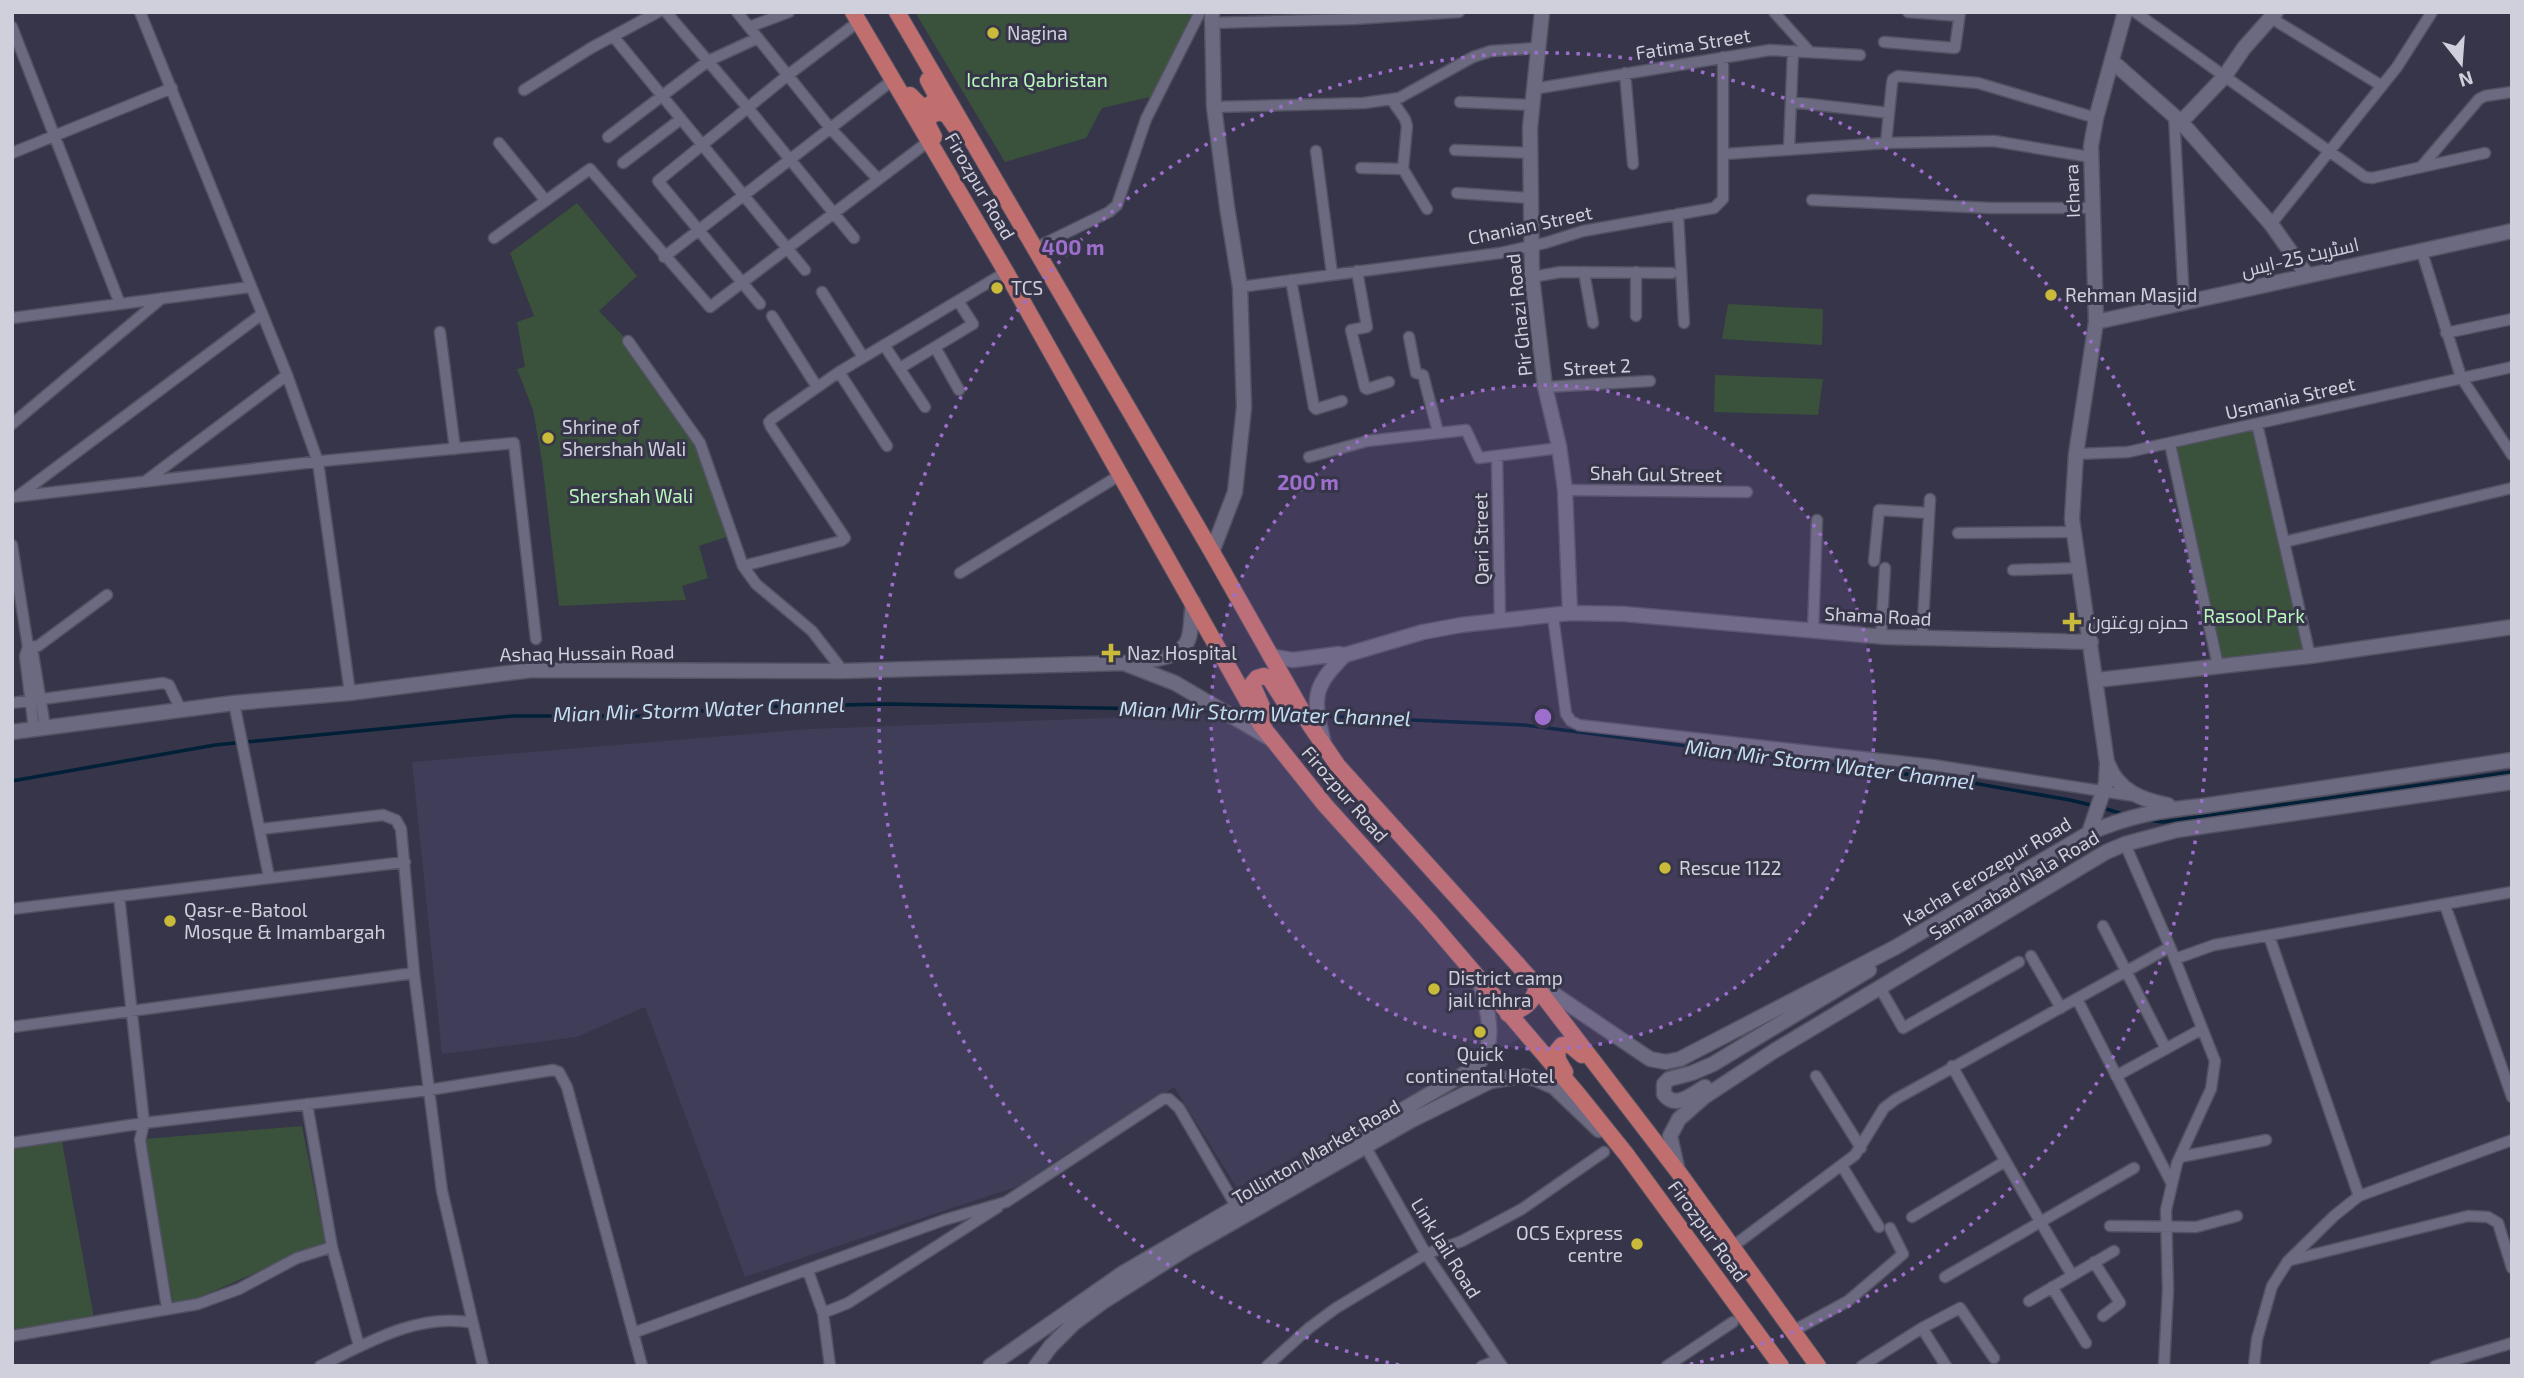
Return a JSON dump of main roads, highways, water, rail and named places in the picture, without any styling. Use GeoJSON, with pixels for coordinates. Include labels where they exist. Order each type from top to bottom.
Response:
{"type":"FeatureCollection","features":[{"type":"Feature","properties":{"kind":"main road"},"geometry":{"type":"LineString","coordinates":[[856,15],[912,99],[923,108],[933,102],[936,95],[887,12]]}},
{"type":"Feature","properties":{"kind":"main road","name":"Firozpur Road"},"geometry":{"type":"LineString","coordinates":[[897,12],[1270,656],[1308,707],[1324,745],[1338,766],[1533,982],[1679,1173],[1818,1366]]}},
{"type":"Feature","properties":{"kind":"main road","name":"Pir Ghazi Road"},"geometry":{"type":"LineString","coordinates":[[1542,12],[1531,105],[1532,277],[1545,387],[1559,448],[1565,491],[1570,613]]}},
{"type":"Feature","properties":{"kind":"main road","name":"Ichara"},"geometry":{"type":"LineString","coordinates":[[2096,322],[2090,157],[2096,118],[2125,12]]}},
{"type":"Feature","properties":{"kind":"main road","name":"Firozpur Road"},"geometry":{"type":"LineString","coordinates":[[856,15],[1006,272],[1193,602],[1251,709],[1256,726],[1577,1093],[1626,1154],[1781,1366]]}},
{"type":"Feature","properties":{"kind":"main road"},"geometry":{"type":"LineString","coordinates":[[2178,118],[2224,77],[2274,15]]}},
{"type":"Feature","properties":{"kind":"main road"},"geometry":{"type":"LineString","coordinates":[[1212,18],[1214,107],[1240,286],[1244,384],[1242,440],[1235,492],[1212,552]]}},
{"type":"Feature","properties":{"kind":"main road"},"geometry":{"type":"LineString","coordinates":[[2113,62],[2178,118],[2271,224],[2308,275]]}},
{"type":"Feature","properties":{"kind":"main road"},"geometry":{"type":"LineString","coordinates":[[1006,272],[995,241],[928,125],[929,117],[939,112],[947,115],[1014,229],[1035,248]]}},
{"type":"Feature","properties":{"kind":"main road","name":"اسٹریٹ 25-ایس"},"geometry":{"type":"LineString","coordinates":[[2096,322],[2512,230]]}},
{"type":"Feature","properties":{"kind":"main road"},"geometry":{"type":"LineString","coordinates":[[2089,832],[2104,791],[2107,763],[2072,519],[2076,454],[2096,322]]}},
{"type":"Feature","properties":{"kind":"main road","name":"Ashaq Hussain Road"},"geometry":{"type":"LineString","coordinates":[[12,732],[234,703],[532,670],[844,671],[1124,663],[1181,651],[1189,638],[1193,602]]}},
{"type":"Feature","properties":{"kind":"main road","name":"Shama Road"},"geometry":{"type":"LineString","coordinates":[[1270,656],[1293,660],[1345,655],[1423,632],[1570,613],[1624,614],[1881,637],[2091,642]]}},
{"type":"Feature","properties":{"kind":"main road"},"geometry":{"type":"LineString","coordinates":[[2096,680],[2310,656],[2512,627]]}},
{"type":"Feature","properties":{"kind":"main road"},"geometry":{"type":"LineString","coordinates":[[1308,707],[1323,678],[1345,655]]}},
{"type":"Feature","properties":{"kind":"main road","name":"Ashaq Hussain Road"},"geometry":{"type":"LineString","coordinates":[[1124,663],[1149,672],[1256,726]]}},
{"type":"Feature","properties":{"kind":"main road"},"geometry":{"type":"LineString","coordinates":[[1286,758],[1253,689],[1252,684],[1257,678],[1264,676],[1270,679],[1304,732],[1338,766]]}},
{"type":"Feature","properties":{"kind":"main road","name":"Kacha Ferozepur Road"},"geometry":{"type":"LineString","coordinates":[[1533,982],[1650,1059],[1666,1062],[1692,1054],[1896,947],[2089,832],[2128,817],[2152,811],[2512,760]]}},
{"type":"Feature","properties":{"kind":"main road"},"geometry":{"type":"LineString","coordinates":[[2107,763],[2118,783],[2140,797],[2182,808]]}},
{"type":"Feature","properties":{"kind":"main road","name":"Samanabad Nala Road"},"geometry":{"type":"LineString","coordinates":[[1679,1173],[1670,1136],[1679,1119],[1704,1097],[1774,1051],[2082,865],[2125,844],[2177,830],[2512,782]]}},
{"type":"Feature","properties":{"kind":"main road"},"geometry":{"type":"LineString","coordinates":[[1774,1051],[1736,1067],[1682,1101],[1671,1101],[1664,1094],[1664,1084],[1669,1079],[1713,1064],[1855,980],[1896,947]]}},
{"type":"Feature","properties":{"kind":"main road","name":"Tollinton Market Road"},"geometry":{"type":"LineString","coordinates":[[1036,1366],[1073,1324],[1104,1301],[1186,1249],[1365,1146],[1480,1063],[1487,1047],[1490,1024],[1479,980]]}},
{"type":"Feature","properties":{"kind":"main road"},"geometry":{"type":"LineString","coordinates":[[1508,1014],[1529,1004],[1533,982]]}},
{"type":"Feature","properties":{"kind":"main road"},"geometry":{"type":"LineString","coordinates":[[1577,1093],[1558,1060],[1557,1051],[1562,1045],[1570,1045],[1618,1093]]}},
{"type":"Feature","properties":{"kind":"main road","name":"Tollinton Market Road"},"geometry":{"type":"LineString","coordinates":[[990,1366],[1123,1273],[1236,1206],[1406,1115],[1491,1081],[1521,1076],[1554,1087],[1626,1154]]}},
{"type":"Feature","properties":{"kind":"waterway","name":"Mian Mir Storm Water Channel"},"geometry":{"type":"LineString","coordinates":[[12,781],[215,745],[513,716],[640,716],[750,707],[889,704],[1209,710]]}},
{"type":"Feature","properties":{"kind":"waterway","name":"Mian Mir Storm Water Channel"},"geometry":{"type":"LineString","coordinates":[[1269,712],[1296,714]]}},
{"type":"Feature","properties":{"kind":"waterway","name":"Mian Mir Storm Water Channel"},"geometry":{"type":"LineString","coordinates":[[1322,716],[1524,725],[1967,782],[2095,806]]}},
{"type":"Feature","properties":{"kind":"waterway","name":"Mian Mir Storm Water Channel"},"geometry":{"type":"LineString","coordinates":[[2147,820],[2163,822],[2512,772]]}},
{"type":"Feature","properties":{"kind":"waterway","name":"Mian Mir Storm Water Channel"},"geometry":{"type":"LineString","coordinates":[[2103,808],[2126,815]]}},
{"type":"Feature","properties":{"kind":"place","name":"Nagina"},"geometry":{"type":"Point","coordinates":[993,33]}},
{"type":"Feature","properties":{"kind":"place","name":"TCS"},"geometry":{"type":"Point","coordinates":[997,288]}},
{"type":"Feature","properties":{"kind":"place","name":"Rehman Masjid"},"geometry":{"type":"Point","coordinates":[2051,295]}},
{"type":"Feature","properties":{"kind":"place","name":"Shrine of Shershah Wali"},"geometry":{"type":"Point","coordinates":[548,438]}},
{"type":"Feature","properties":{"kind":"place","name":"حمزه روغتون"},"geometry":{"type":"Point","coordinates":[2072,622]}},
{"type":"Feature","properties":{"kind":"place","name":"Naz Hospital"},"geometry":{"type":"Point","coordinates":[1111,653]}},
{"type":"Feature","properties":{"kind":"place","name":"Rescue 1122"},"geometry":{"type":"Point","coordinates":[1665,868]}},
{"type":"Feature","properties":{"kind":"place","name":"Qasr-e-Batool Mosque & Imambargah"},"geometry":{"type":"Point","coordinates":[170,921]}},
{"type":"Feature","properties":{"kind":"place","name":"District camp jail ichhra"},"geometry":{"type":"Point","coordinates":[1434,989]}},
{"type":"Feature","properties":{"kind":"place","name":"Quick continental Hotel"},"geometry":{"type":"Point","coordinates":[1480,1032]}},
{"type":"Feature","properties":{"kind":"place","name":"OCS Express centre"},"geometry":{"type":"Point","coordinates":[1637,1244]}},
{"type":"Feature","properties":{"kind":"park label","name":"Icchra Qabristan"},"geometry":{"type":"Point","coordinates":[1037,80]}},
{"type":"Feature","properties":{"kind":"park label","name":"Shershah Wali"},"geometry":{"type":"Point","coordinates":[631,496]}},
{"type":"Feature","properties":{"kind":"park label","name":"Rasool Park"},"geometry":{"type":"Point","coordinates":[2254,616]}}]}
